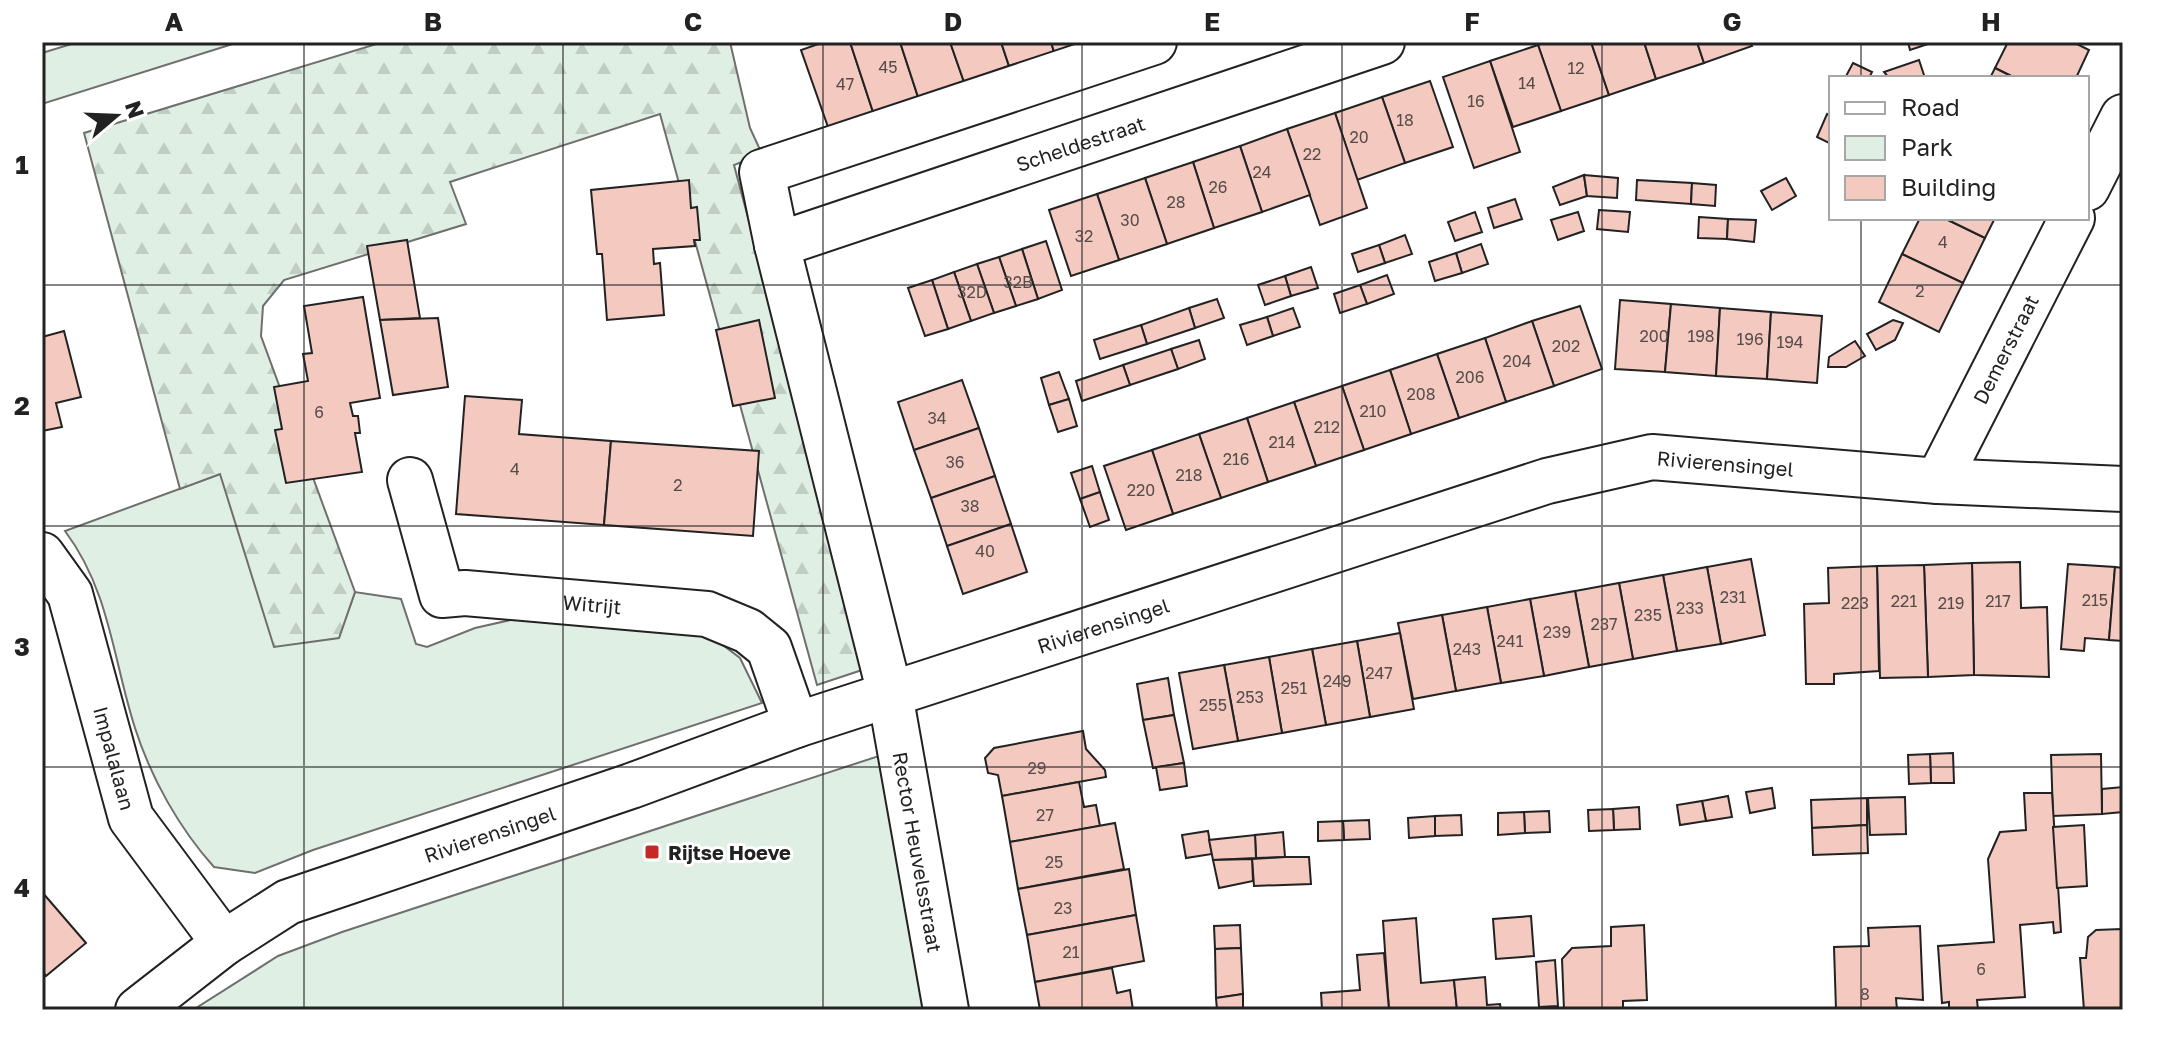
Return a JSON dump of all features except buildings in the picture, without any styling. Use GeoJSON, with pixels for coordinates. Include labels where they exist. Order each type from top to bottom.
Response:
{"type":"FeatureCollection","features":[{"type":"Feature","properties":{"kind":"street"},"geometry":{"type":"LineString","coordinates":[[890,694],[777,245],[762,172],[1154,42]]}},
{"type":"Feature","properties":{"kind":"street","name":"Scheldestraat"},"geometry":{"type":"LineString","coordinates":[[777,245],[1382,42]]}},
{"type":"Feature","properties":{"kind":"street"},"geometry":{"type":"LineString","coordinates":[[2089,184],[2123,117]]}},
{"type":"Feature","properties":{"kind":"street","name":"Demerstraat"},"geometry":{"type":"LineString","coordinates":[[1938,481],[2071,220]]}},
{"type":"Feature","properties":{"kind":"street","name":"Rivierensingel"},"geometry":{"type":"LineString","coordinates":[[138,1010],[224,943],[288,902],[631,786],[796,725],[1547,481],[1652,457],[1938,481],[2123,489]]}},
{"type":"Feature","properties":{"kind":"street","name":"Witrijt"},"geometry":{"type":"LineString","coordinates":[[410,480],[442,595],[465,593],[707,614],[748,631],[769,648],[796,725]]}},
{"type":"Feature","properties":{"kind":"street","name":"Impalalaan"},"geometry":{"type":"LineString","coordinates":[[42,555],[70,594],[131,818],[224,943]]}},
{"type":"Feature","properties":{"kind":"street","name":"Rector Heuvelsstraat"},"geometry":{"type":"LineString","coordinates":[[890,694],[946,1010]]}},
{"type":"Feature","properties":{"kind":"green space"},"geometry":{"type":"Polygon","coordinates":[[[78,42],[239,42],[42,104],[42,53],[78,42]]]}},
{"type":"Feature","properties":{"kind":"green space"},"geometry":{"type":"Polygon","coordinates":[[[383,42],[730,42],[750,128],[762,154],[734,165],[868,668],[817,685],[660,114],[450,182],[466,224],[284,280],[263,306],[261,336],[355,592],[339,638],[274,647],[220,474],[180,489],[84,133],[383,42]]]}},
{"type":"Feature","properties":{"kind":"green space"},"geometry":{"type":"Polygon","coordinates":[[[220,474],[339,637],[355,592],[401,599],[416,644],[427,647],[475,628],[524,617],[712,637],[740,658],[762,703],[313,850],[255,873],[214,867],[167,802],[149,765],[135,728],[101,602],[80,554],[65,531],[220,474]]]}},
{"type":"Feature","properties":{"kind":"green space"},"geometry":{"type":"Polygon","coordinates":[[[891,752],[931,1010],[193,1010],[278,956],[342,932],[891,752]]]}},
{"type":"Feature","properties":{"kind":"place","name":"Rijtse Hoeve"},"geometry":{"type":"Point","coordinates":[652,852]}}]}
